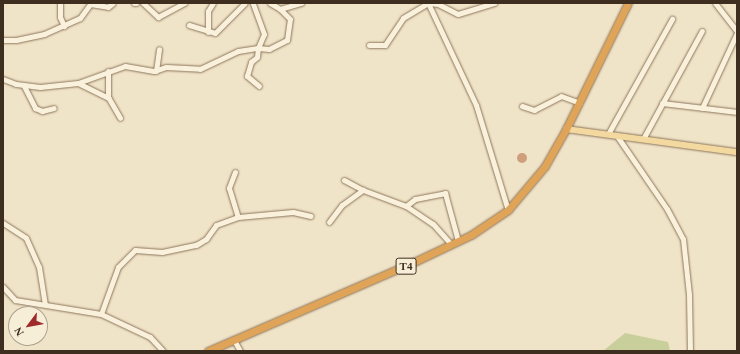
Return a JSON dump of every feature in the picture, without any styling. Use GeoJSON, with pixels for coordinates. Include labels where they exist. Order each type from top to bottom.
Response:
{"type":"FeatureCollection","features":[{"type":"Feature","properties":{"kind":"highway","name":"T4"},"geometry":{"type":"LineString","coordinates":[[208,351],[454,243],[508,210],[545,166],[580,103],[628,3]]}},
{"type":"Feature","properties":{"kind":"main road"},"geometry":{"type":"LineString","coordinates":[[566,129],[737,151]]}},
{"type":"Feature","properties":{"kind":"street"},"geometry":{"type":"LineString","coordinates":[[60,3],[60,17],[64,26]]}},
{"type":"Feature","properties":{"kind":"street"},"geometry":{"type":"LineString","coordinates":[[3,40],[16,40],[64,26],[82,16],[89,4],[110,6],[113,3]]}},
{"type":"Feature","properties":{"kind":"street"},"geometry":{"type":"LineString","coordinates":[[143,3],[158,17],[184,3]]}},
{"type":"Feature","properties":{"kind":"street"},"geometry":{"type":"LineString","coordinates":[[208,32],[208,11],[213,3]]}},
{"type":"Feature","properties":{"kind":"street"},"geometry":{"type":"LineString","coordinates":[[189,25],[208,32],[219,30],[245,3]]}},
{"type":"Feature","properties":{"kind":"street"},"geometry":{"type":"LineString","coordinates":[[252,3],[264,34],[247,76],[259,86]]}},
{"type":"Feature","properties":{"kind":"street"},"geometry":{"type":"LineString","coordinates":[[3,79],[24,86],[78,83],[108,71],[127,66],[156,71],[166,67],[197,70],[238,51],[258,48],[270,49],[288,38],[290,20],[280,9],[270,3]]}},
{"type":"Feature","properties":{"kind":"street"},"geometry":{"type":"LineString","coordinates":[[280,9],[301,3]]}},
{"type":"Feature","properties":{"kind":"street"},"geometry":{"type":"LineString","coordinates":[[369,45],[385,45],[403,18],[428,3],[463,14],[494,3]]}},
{"type":"Feature","properties":{"kind":"street"},"geometry":{"type":"LineString","coordinates":[[428,3],[476,105],[508,210]]}},
{"type":"Feature","properties":{"kind":"street"},"geometry":{"type":"LineString","coordinates":[[702,108],[736,30],[715,3]]}},
{"type":"Feature","properties":{"kind":"street"},"geometry":{"type":"LineString","coordinates":[[608,134],[672,19]]}},
{"type":"Feature","properties":{"kind":"street"},"geometry":{"type":"LineString","coordinates":[[642,138],[702,31]]}},
{"type":"Feature","properties":{"kind":"street"},"geometry":{"type":"LineString","coordinates":[[156,71],[159,49]]}},
{"type":"Feature","properties":{"kind":"street"},"geometry":{"type":"LineString","coordinates":[[108,71],[109,98],[120,118]]}},
{"type":"Feature","properties":{"kind":"street"},"geometry":{"type":"LineString","coordinates":[[78,83],[109,98]]}},
{"type":"Feature","properties":{"kind":"street"},"geometry":{"type":"LineString","coordinates":[[24,86],[35,108],[42,111],[54,108]]}},
{"type":"Feature","properties":{"kind":"street"},"geometry":{"type":"LineString","coordinates":[[522,106],[534,110],[561,96],[580,103]]}},
{"type":"Feature","properties":{"kind":"street"},"geometry":{"type":"LineString","coordinates":[[662,103],[737,112]]}},
{"type":"Feature","properties":{"kind":"street"},"geometry":{"type":"LineString","coordinates":[[617,136],[668,209],[683,239],[689,294],[690,351]]}},
{"type":"Feature","properties":{"kind":"street"},"geometry":{"type":"LineString","coordinates":[[235,172],[229,188],[238,218]]}},
{"type":"Feature","properties":{"kind":"street"},"geometry":{"type":"LineString","coordinates":[[344,180],[363,190],[406,206],[433,224],[454,243]]}},
{"type":"Feature","properties":{"kind":"street"},"geometry":{"type":"LineString","coordinates":[[329,222],[342,205],[363,190]]}},
{"type":"Feature","properties":{"kind":"street"},"geometry":{"type":"LineString","coordinates":[[406,206],[415,199],[445,193],[454,243]]}},
{"type":"Feature","properties":{"kind":"street"},"geometry":{"type":"LineString","coordinates":[[102,314],[118,267],[131,252],[139,249],[171,251],[196,244],[206,239],[216,225],[238,218],[259,218],[287,212],[311,216]]}},
{"type":"Feature","properties":{"kind":"street"},"geometry":{"type":"LineString","coordinates":[[3,223],[26,238],[39,267],[45,305]]}},
{"type":"Feature","properties":{"kind":"street"},"geometry":{"type":"LineString","coordinates":[[3,287],[15,300],[102,314],[150,337],[163,351]]}},
{"type":"Feature","properties":{"kind":"street"},"geometry":{"type":"LineString","coordinates":[[234,340],[240,351]]}},
{"type":"Feature","properties":{"kind":"green space"},"geometry":{"type":"Polygon","coordinates":[[[625,333],[668,342],[670,351],[603,351],[625,333]]]}},
{"type":"Feature","properties":{"kind":"building"},"geometry":{"type":"Polygon","coordinates":[[[520,153],[524,153],[527,158],[524,163],[520,163],[517,160],[517,156],[520,153]]]}}]}
